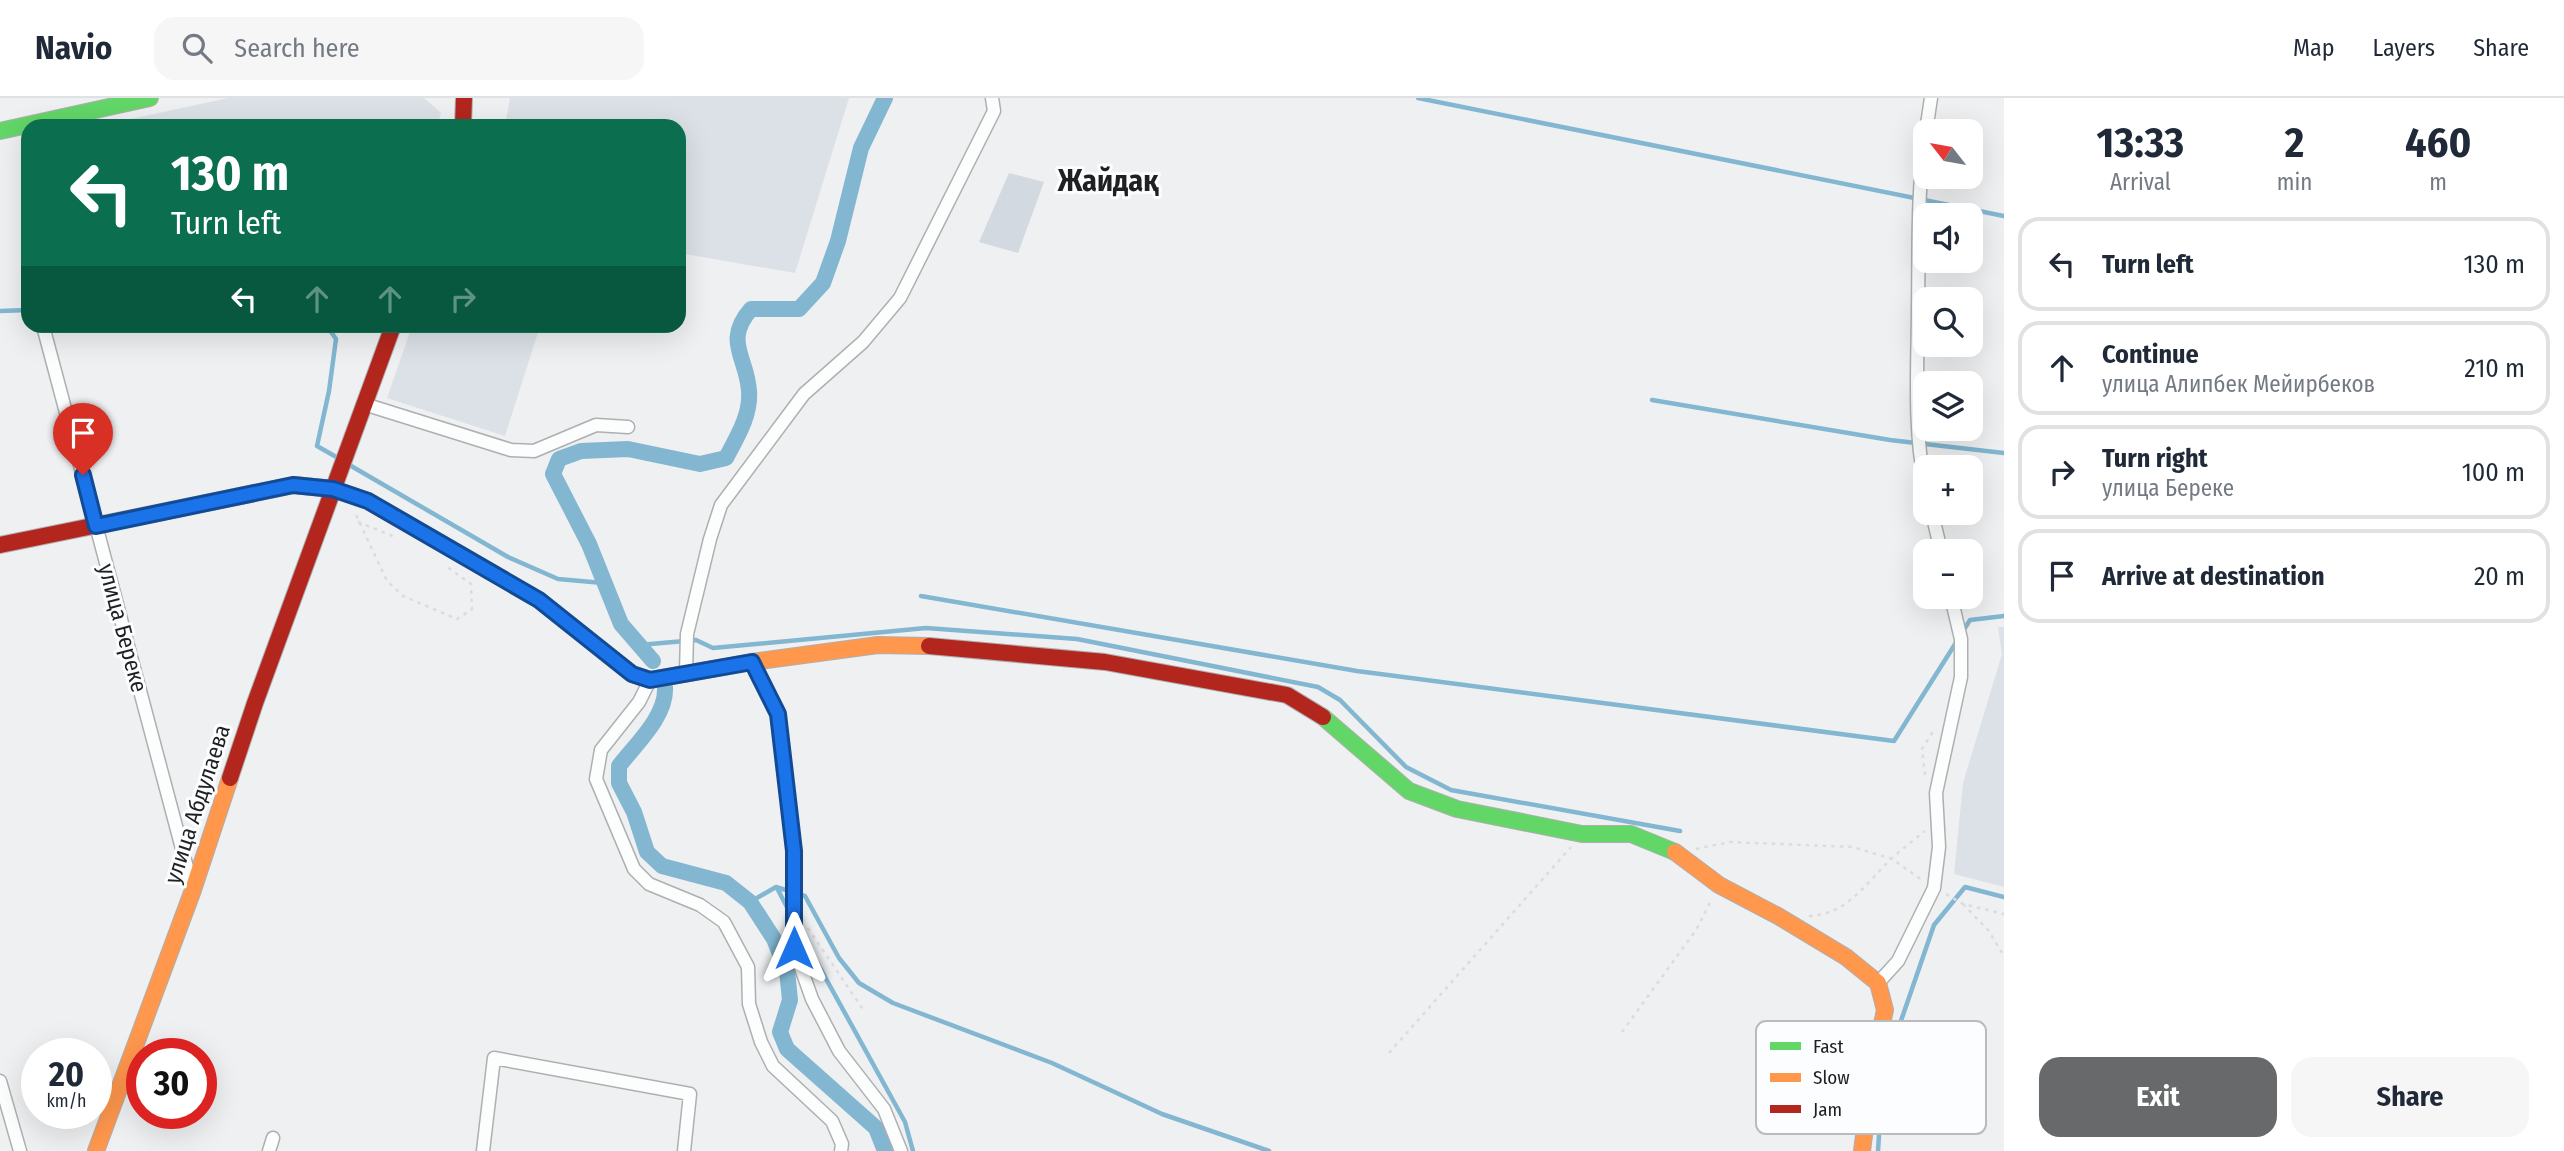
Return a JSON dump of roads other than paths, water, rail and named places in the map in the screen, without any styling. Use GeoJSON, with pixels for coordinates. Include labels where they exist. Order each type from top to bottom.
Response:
{"type":"FeatureCollection","features":[{"type":"Feature","properties":{"kind":"street"},"geometry":{"type":"LineString","coordinates":[[55,119],[150,98]]}},
{"type":"Feature","properties":{"kind":"street"},"geometry":{"type":"LineString","coordinates":[[463,119],[464,98]]}},
{"type":"Feature","properties":{"kind":"street"},"geometry":{"type":"LineString","coordinates":[[686,673],[687,640],[710,539],[721,505],[804,394],[863,342],[900,298],[994,111],[992,98]]}},
{"type":"Feature","properties":{"kind":"street"},"geometry":{"type":"LineString","coordinates":[[1928,119],[1931,98]]}},
{"type":"Feature","properties":{"kind":"street"},"geometry":{"type":"LineString","coordinates":[[0,131],[21,126]]}},
{"type":"Feature","properties":{"kind":"street"},"geometry":{"type":"LineString","coordinates":[[1919,455],[1920,189]]}},
{"type":"Feature","properties":{"kind":"street","name":"улица Береке"},"geometry":{"type":"LineString","coordinates":[[45,333],[193,890]]}},
{"type":"Feature","properties":{"kind":"street","name":"улица Абдулаева"},"geometry":{"type":"LineString","coordinates":[[96,1151],[193,890],[255,703],[390,333]]}},
{"type":"Feature","properties":{"kind":"street"},"geometry":{"type":"LineString","coordinates":[[364,404],[511,450],[534,451],[596,425],[628,427]]}},
{"type":"Feature","properties":{"kind":"street"},"geometry":{"type":"LineString","coordinates":[[0,545],[293,485],[333,489],[368,501],[539,600],[632,674],[650,680],[752,662],[878,645],[933,646],[1105,662],[1287,695],[1325,718],[1409,791],[1457,809],[1582,834],[1631,834],[1676,853],[1719,885],[1778,916],[1846,957],[1878,983],[1885,1010],[1883,1021]]}},
{"type":"Feature","properties":{"kind":"street"},"geometry":{"type":"LineString","coordinates":[[1878,983],[1898,961],[1934,888],[1939,847],[1936,793],[1961,677],[1961,639],[1954,609]]}},
{"type":"Feature","properties":{"kind":"street"},"geometry":{"type":"LineString","coordinates":[[752,662],[778,714],[794,851],[794,948],[812,999],[839,1051],[884,1110],[901,1151]]}},
{"type":"Feature","properties":{"kind":"street"},"geometry":{"type":"LineString","coordinates":[[650,680],[639,702],[601,750],[596,779],[634,869],[649,884],[699,905],[724,922],[748,967],[749,1004],[761,1042],[773,1066],[832,1121],[842,1144],[841,1151]]}},
{"type":"Feature","properties":{"kind":"street"},"geometry":{"type":"LineString","coordinates":[[483,1151],[494,1058],[690,1094],[684,1151]]}},
{"type":"Feature","properties":{"kind":"street"},"geometry":{"type":"LineString","coordinates":[[0,1081],[20,1151]]}},
{"type":"Feature","properties":{"kind":"waterway"},"geometry":{"type":"LineString","coordinates":[[653,661],[621,624],[589,544],[553,474],[559,459],[581,451],[628,449],[700,464],[726,458],[748,409],[749,391],[738,340],[743,320],[751,309],[799,309],[823,283],[838,241],[861,148],[885,98]]}},
{"type":"Feature","properties":{"kind":"waterway"},"geometry":{"type":"LineString","coordinates":[[1418,98],[2004,216]]}},
{"type":"Feature","properties":{"kind":"waterway"},"geometry":{"type":"LineString","coordinates":[[0,311],[21,310]]}},
{"type":"Feature","properties":{"kind":"waterway"},"geometry":{"type":"LineString","coordinates":[[332,333],[336,339],[329,391],[317,446],[338,458]]}},
{"type":"Feature","properties":{"kind":"waterway"},"geometry":{"type":"LineString","coordinates":[[1652,400],[1890,440],[2004,453]]}},
{"type":"Feature","properties":{"kind":"waterway"},"geometry":{"type":"LineString","coordinates":[[346,463],[508,557],[558,579],[603,583]]}},
{"type":"Feature","properties":{"kind":"waterway"},"geometry":{"type":"LineString","coordinates":[[921,596],[1357,671],[1894,741],[1957,641]]}},
{"type":"Feature","properties":{"kind":"waterway"},"geometry":{"type":"LineString","coordinates":[[1963,631],[1970,620],[2004,616]]}},
{"type":"Feature","properties":{"kind":"waterway"},"geometry":{"type":"LineString","coordinates":[[639,645],[696,640],[713,648],[926,628],[1077,639],[1318,687],[1340,700],[1406,767],[1451,790],[1680,831]]}},
{"type":"Feature","properties":{"kind":"waterway"},"geometry":{"type":"LineString","coordinates":[[665,687],[656,719],[619,766],[619,783],[634,812],[647,852],[662,866],[726,883],[750,902],[774,939],[787,971],[790,1000],[780,1032],[787,1049],[876,1128],[885,1151]]}},
{"type":"Feature","properties":{"kind":"waterway"},"geometry":{"type":"LineString","coordinates":[[750,902],[776,887],[805,896],[839,958],[859,983],[893,1003],[1052,1063],[1162,1114],[1269,1151]]}},
{"type":"Feature","properties":{"kind":"waterway"},"geometry":{"type":"LineString","coordinates":[[1901,1021],[1934,925],[1965,887],[2004,897]]}},
{"type":"Feature","properties":{"kind":"waterway"},"geometry":{"type":"LineString","coordinates":[[777,888],[789,911]]}},
{"type":"Feature","properties":{"kind":"waterway"},"geometry":{"type":"LineString","coordinates":[[798,928],[905,1122],[913,1151]]}},
{"type":"Feature","properties":{"kind":"waterway"},"geometry":{"type":"LineString","coordinates":[[1878,1151],[1879,1134]]}},
{"type":"Feature","properties":{"kind":"district","name":"Жайдақ"},"geometry":{"type":"Point","coordinates":[1108,181]}}]}
